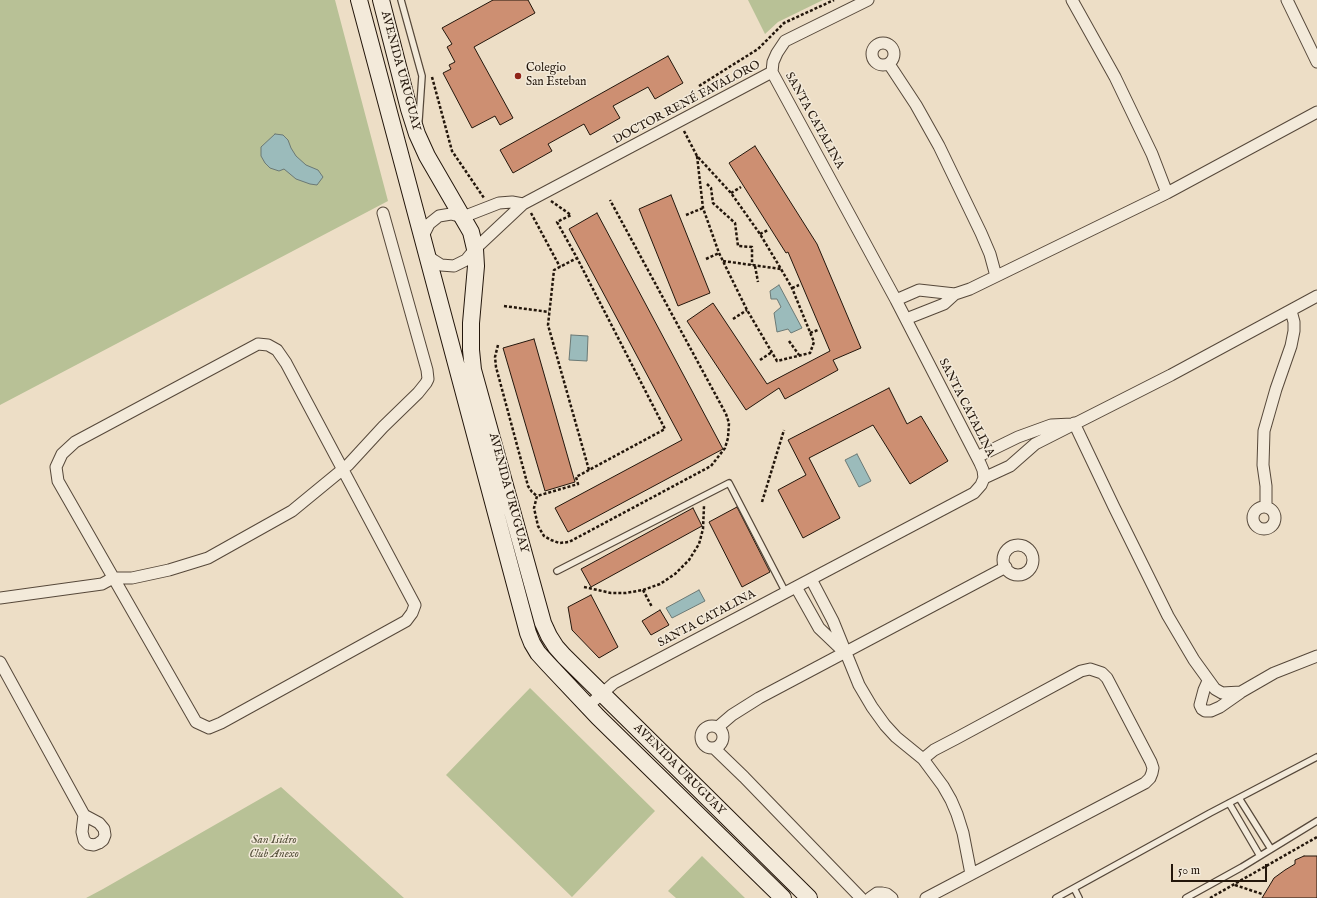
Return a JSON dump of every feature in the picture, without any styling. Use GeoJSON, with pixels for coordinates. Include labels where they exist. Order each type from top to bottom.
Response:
{"type":"FeatureCollection","features":[{"type":"Feature","properties":{"kind":"main road","name":"AVENIDA URUGUAY"},"geometry":{"type":"LineString","coordinates":[[359,0],[528,633],[538,652],[588,706],[783,898]]}},
{"type":"Feature","properties":{"kind":"main road","name":"AVENIDA URUGUAY"},"geometry":{"type":"LineString","coordinates":[[381,0],[409,109],[417,134],[427,156],[471,232],[475,249],[476,266],[471,336],[473,370],[541,616],[548,636],[602,694],[809,898]]}},
{"type":"Feature","properties":{"kind":"street","name":"DOCTOR RENÉ FAVALORO"},"geometry":{"type":"LineString","coordinates":[[475,249],[524,203],[772,72],[773,62],[777,53],[785,42],[868,0]]}},
{"type":"Feature","properties":{"kind":"street"},"geometry":{"type":"LineString","coordinates":[[1072,0],[1115,77],[1152,154],[1167,193]]}},
{"type":"Feature","properties":{"kind":"street"},"geometry":{"type":"LineString","coordinates":[[1287,0],[1317,62]]}},
{"type":"Feature","properties":{"kind":"street"},"geometry":{"type":"LineString","coordinates":[[890,64],[916,105],[939,146],[981,233],[990,254],[996,276]]}},
{"type":"Feature","properties":{"kind":"street","name":"SANTA CATALINA"},"geometry":{"type":"LineString","coordinates":[[588,706],[614,683],[974,492],[981,485],[984,478],[983,470],[977,457],[906,319],[772,72]]}},
{"type":"Feature","properties":{"kind":"street"},"geometry":{"type":"LineString","coordinates":[[906,319],[944,304],[955,294],[970,289],[1167,193],[1317,112]]}},
{"type":"Feature","properties":{"kind":"street"},"geometry":{"type":"LineString","coordinates":[[475,249],[466,260],[454,266],[441,265],[430,258],[424,246],[424,234],[429,224],[439,216],[451,214],[463,217],[499,203],[524,203]]}},
{"type":"Feature","properties":{"kind":"street"},"geometry":{"type":"LineString","coordinates":[[0,598],[102,584],[113,578],[132,578],[169,570],[208,558],[292,511],[343,469],[418,393],[428,379],[427,370],[383,213]]}},
{"type":"Feature","properties":{"kind":"street"},"geometry":{"type":"LineString","coordinates":[[896,300],[919,290],[955,294]]}},
{"type":"Feature","properties":{"kind":"street"},"geometry":{"type":"LineString","coordinates":[[984,478],[1010,466],[1035,444],[1171,375],[1317,296]]}},
{"type":"Feature","properties":{"kind":"street"},"geometry":{"type":"LineString","coordinates":[[1266,507],[1266,486],[1263,464],[1264,431],[1276,389],[1291,346],[1294,322],[1291,311]]}},
{"type":"Feature","properties":{"kind":"street"},"geometry":{"type":"LineString","coordinates":[[258,344],[268,345],[277,350],[286,363],[415,605],[412,613],[406,621],[221,723],[209,728],[196,722],[113,578],[58,481],[56,467],[62,454],[75,442],[258,344]]}},
{"type":"Feature","properties":{"kind":"street"},"geometry":{"type":"LineString","coordinates":[[977,457],[1018,437],[1051,424],[1074,423]]}},
{"type":"Feature","properties":{"kind":"street"},"geometry":{"type":"LineString","coordinates":[[1074,423],[1168,616],[1208,682],[1214,689],[1222,694],[1242,692]]}},
{"type":"Feature","properties":{"kind":"street"},"geometry":{"type":"LineString","coordinates":[[718,727],[732,715],[759,698],[1006,567]]}},
{"type":"Feature","properties":{"kind":"street"},"geometry":{"type":"LineString","coordinates":[[811,579],[832,621],[859,685],[885,726],[923,760],[943,786],[957,814],[963,833],[971,874]]}},
{"type":"Feature","properties":{"kind":"street"},"geometry":{"type":"LineString","coordinates":[[796,587],[819,628],[845,653]]}},
{"type":"Feature","properties":{"kind":"street"},"geometry":{"type":"LineString","coordinates":[[1208,682],[1200,705],[1205,711],[1215,709],[1274,674],[1317,656]]}},
{"type":"Feature","properties":{"kind":"street"},"geometry":{"type":"LineString","coordinates":[[0,662],[84,815]]}},
{"type":"Feature","properties":{"kind":"street"},"geometry":{"type":"LineString","coordinates":[[923,760],[934,750],[1081,672],[1090,669],[1102,672],[1107,678],[1151,762],[1152,773],[1150,778],[1145,782],[926,898]]}},
{"type":"Feature","properties":{"kind":"street"},"geometry":{"type":"LineString","coordinates":[[715,749],[723,741],[723,733],[718,727],[707,727],[702,732],[701,736],[704,746],[715,749],[861,898]]}},
{"type":"Feature","properties":{"kind":"street"},"geometry":{"type":"LineString","coordinates":[[870,898],[877,893],[882,893],[887,894],[892,898]]}},
{"type":"Feature","properties":{"kind":"lane"},"geometry":{"type":"LineString","coordinates":[[401,0],[422,76],[417,134]]}},
{"type":"Feature","properties":{"kind":"lane"},"geometry":{"type":"LineString","coordinates":[[557,571],[729,483],[786,593]]}},
{"type":"Feature","properties":{"kind":"lane"},"geometry":{"type":"LineString","coordinates":[[1056,898],[1229,803],[1317,757]]}},
{"type":"Feature","properties":{"kind":"lane"},"geometry":{"type":"LineString","coordinates":[[1239,798],[1271,849]]}},
{"type":"Feature","properties":{"kind":"lane"},"geometry":{"type":"LineString","coordinates":[[1229,803],[1260,856]]}},
{"type":"Feature","properties":{"kind":"lane"},"geometry":{"type":"LineString","coordinates":[[1186,898],[1260,856],[1317,821]]}},
{"type":"Feature","properties":{"kind":"lane"},"geometry":{"type":"LineString","coordinates":[[1074,888],[1079,898]]}},
{"type":"Feature","properties":{"kind":"path"},"geometry":{"type":"LineString","coordinates":[[699,86],[758,49],[784,23],[834,0]]}},
{"type":"Feature","properties":{"kind":"path"},"geometry":{"type":"LineString","coordinates":[[431,75],[452,151],[489,207]]}},
{"type":"Feature","properties":{"kind":"path"},"geometry":{"type":"LineString","coordinates":[[690,141],[697,156],[731,193],[760,234],[792,288],[814,342],[810,353],[777,361],[747,310],[719,253],[703,208],[697,156]]}},
{"type":"Feature","properties":{"kind":"path"},"geometry":{"type":"LineString","coordinates":[[706,184],[711,188],[713,203],[735,223],[738,246],[752,247],[754,266],[758,282]]}},
{"type":"Feature","properties":{"kind":"path"},"geometry":{"type":"LineString","coordinates":[[731,193],[741,187]]}},
{"type":"Feature","properties":{"kind":"path"},"geometry":{"type":"LineString","coordinates":[[538,496],[578,484],[576,477],[665,429],[557,222],[570,215],[542,194]]}},
{"type":"Feature","properties":{"kind":"path"},"geometry":{"type":"LineString","coordinates":[[538,496],[534,508],[538,526],[544,536],[559,543],[569,542],[711,466],[725,448],[728,423],[726,414],[610,200]]}},
{"type":"Feature","properties":{"kind":"path"},"geometry":{"type":"LineString","coordinates":[[524,203],[560,267]]}},
{"type":"Feature","properties":{"kind":"path"},"geometry":{"type":"LineString","coordinates":[[686,215],[703,208]]}},
{"type":"Feature","properties":{"kind":"path"},"geometry":{"type":"LineString","coordinates":[[760,234],[768,230]]}},
{"type":"Feature","properties":{"kind":"path"},"geometry":{"type":"LineString","coordinates":[[706,260],[719,253]]}},
{"type":"Feature","properties":{"kind":"path"},"geometry":{"type":"LineString","coordinates":[[577,258],[554,270],[548,325],[589,470]]}},
{"type":"Feature","properties":{"kind":"path"},"geometry":{"type":"LineString","coordinates":[[723,261],[781,270]]}},
{"type":"Feature","properties":{"kind":"path"},"geometry":{"type":"LineString","coordinates":[[792,288],[799,285]]}},
{"type":"Feature","properties":{"kind":"path"},"geometry":{"type":"LineString","coordinates":[[504,306],[549,312]]}},
{"type":"Feature","properties":{"kind":"path"},"geometry":{"type":"LineString","coordinates":[[733,319],[747,310]]}},
{"type":"Feature","properties":{"kind":"path"},"geometry":{"type":"LineString","coordinates":[[810,333],[818,330]]}},
{"type":"Feature","properties":{"kind":"path"},"geometry":{"type":"LineString","coordinates":[[789,341],[799,355]]}},
{"type":"Feature","properties":{"kind":"path"},"geometry":{"type":"LineString","coordinates":[[498,344],[495,357],[496,367],[528,486],[532,492],[538,496]]}},
{"type":"Feature","properties":{"kind":"path"},"geometry":{"type":"LineString","coordinates":[[760,360],[772,352]]}},
{"type":"Feature","properties":{"kind":"path"},"geometry":{"type":"LineString","coordinates":[[762,502],[784,430]]}},
{"type":"Feature","properties":{"kind":"path"},"geometry":{"type":"LineString","coordinates":[[584,587],[611,593],[643,590],[660,584],[675,574],[689,560],[699,544],[703,529],[704,496]]}},
{"type":"Feature","properties":{"kind":"path"},"geometry":{"type":"LineString","coordinates":[[643,590],[652,607]]}},
{"type":"Feature","properties":{"kind":"path"},"geometry":{"type":"LineString","coordinates":[[1210,898],[1317,837]]}},
{"type":"Feature","properties":{"kind":"path"},"geometry":{"type":"LineString","coordinates":[[1234,884],[1262,894]]}},
{"type":"Feature","properties":{"kind":"green space"},"geometry":{"type":"Polygon","coordinates":[[[0,0],[335,0],[388,201],[0,405],[0,0]]]}},
{"type":"Feature","properties":{"kind":"green space"},"geometry":{"type":"Polygon","coordinates":[[[748,0],[823,0],[778,22],[765,34],[748,0]]]}},
{"type":"Feature","properties":{"kind":"green space"},"geometry":{"type":"Polygon","coordinates":[[[530,688],[655,811],[572,897],[446,775],[530,688]]]}},
{"type":"Feature","properties":{"kind":"green space","name":"San Isidro Club Anexo"},"geometry":{"type":"Polygon","coordinates":[[[281,787],[404,898],[86,898],[103,889],[281,787]]]}},
{"type":"Feature","properties":{"kind":"green space"},"geometry":{"type":"Polygon","coordinates":[[[702,856],[745,898],[676,898],[668,891],[702,856]]]}},
{"type":"Feature","properties":{"kind":"water"},"geometry":{"type":"Polygon","coordinates":[[[275,134],[283,135],[288,140],[296,156],[306,165],[318,170],[323,177],[317,185],[296,179],[284,169],[279,171],[270,168],[265,163],[261,156],[261,147],[275,134]]]}},
{"type":"Feature","properties":{"kind":"water"},"geometry":{"type":"Polygon","coordinates":[[[779,285],[802,328],[791,333],[788,329],[777,332],[774,313],[781,307],[777,299],[771,299],[770,291],[779,285]]]}},
{"type":"Feature","properties":{"kind":"water"},"geometry":{"type":"Polygon","coordinates":[[[571,335],[588,336],[587,361],[569,360],[571,335]]]}},
{"type":"Feature","properties":{"kind":"water"},"geometry":{"type":"Polygon","coordinates":[[[857,454],[871,481],[859,487],[845,460],[857,454]]]}},
{"type":"Feature","properties":{"kind":"water"},"geometry":{"type":"Polygon","coordinates":[[[699,590],[705,601],[672,618],[666,608],[699,590]]]}},
{"type":"Feature","properties":{"kind":"building"},"geometry":{"type":"Polygon","coordinates":[[[493,0],[528,0],[535,13],[474,47],[513,118],[500,125],[495,116],[472,128],[443,73],[451,69],[449,65],[455,62],[447,47],[452,44],[442,28],[493,0]]]}},
{"type":"Feature","properties":{"kind":"building"},"geometry":{"type":"Polygon","coordinates":[[[668,56],[683,83],[655,99],[648,87],[613,106],[620,118],[590,135],[584,124],[548,144],[552,151],[513,173],[500,150],[668,56]]]}},
{"type":"Feature","properties":{"kind":"building"},"geometry":{"type":"Polygon","coordinates":[[[755,146],[817,244],[861,348],[833,360],[838,370],[785,399],[779,388],[746,410],[687,321],[713,303],[767,384],[830,351],[788,252],[786,253],[729,163],[755,146]]]}},
{"type":"Feature","properties":{"kind":"building"},"geometry":{"type":"Polygon","coordinates":[[[671,195],[710,293],[678,306],[639,209],[671,195]]]}},
{"type":"Feature","properties":{"kind":"building"},"geometry":{"type":"Polygon","coordinates":[[[597,213],[723,449],[568,532],[555,508],[682,440],[569,229],[597,213]]]}},
{"type":"Feature","properties":{"kind":"building"},"geometry":{"type":"Polygon","coordinates":[[[534,339],[575,482],[545,491],[503,348],[534,339]]]}},
{"type":"Feature","properties":{"kind":"building"},"geometry":{"type":"Polygon","coordinates":[[[889,388],[907,424],[921,416],[948,461],[910,484],[873,425],[809,458],[840,518],[803,538],[778,490],[806,475],[788,440],[889,388]]]}},
{"type":"Feature","properties":{"kind":"building"},"geometry":{"type":"Polygon","coordinates":[[[737,507],[770,572],[742,587],[709,522],[737,507]]]}},
{"type":"Feature","properties":{"kind":"building"},"geometry":{"type":"Polygon","coordinates":[[[693,508],[702,526],[591,587],[581,569],[693,508]]]}},
{"type":"Feature","properties":{"kind":"building"},"geometry":{"type":"Polygon","coordinates":[[[591,595],[618,647],[599,658],[572,630],[568,607],[591,595]]]}},
{"type":"Feature","properties":{"kind":"building"},"geometry":{"type":"Polygon","coordinates":[[[660,610],[669,625],[651,635],[642,621],[660,610]]]}},
{"type":"Feature","properties":{"kind":"building"},"geometry":{"type":"Polygon","coordinates":[[[1304,856],[1317,856],[1317,898],[1262,898],[1274,878],[1295,864],[1295,860],[1304,856]]]}},
{"type":"Feature","properties":{"kind":"place","name":"Colegio San Esteban"},"geometry":{"type":"Point","coordinates":[518,76]}}]}
